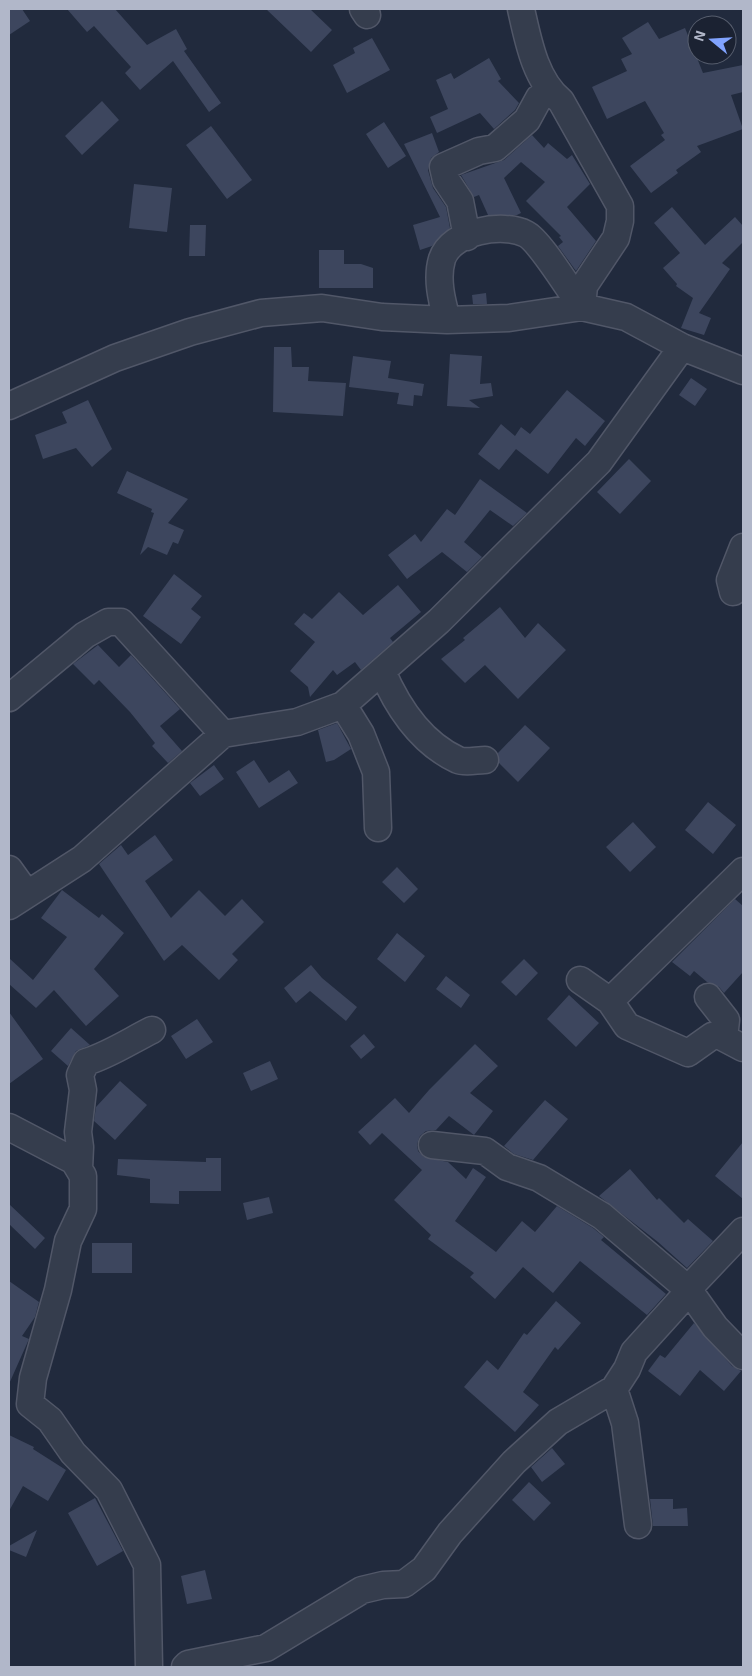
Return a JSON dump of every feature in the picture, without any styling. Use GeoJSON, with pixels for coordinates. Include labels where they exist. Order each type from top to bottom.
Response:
{"type":"FeatureCollection","features":[{"type":"Feature","properties":{"kind":"street"},"geometry":{"type":"LineString","coordinates":[[521,9],[539,73],[550,92],[561,101],[620,206],[620,221],[616,238],[584,286],[582,307]]}},
{"type":"Feature","properties":{"kind":"street"},"geometry":{"type":"LineString","coordinates":[[466,236],[460,201],[446,180],[443,167],[479,151],[495,148],[527,120],[539,98],[550,92]]}},
{"type":"Feature","properties":{"kind":"street"},"geometry":{"type":"LineString","coordinates":[[447,320],[440,293],[442,258],[454,243],[479,230],[512,228],[528,235],[582,307]]}},
{"type":"Feature","properties":{"kind":"street"},"geometry":{"type":"LineString","coordinates":[[9,406],[115,358],[190,332],[261,313],[322,308],[382,318],[447,320],[510,318],[582,307],[626,317],[682,347],[743,371]]}},
{"type":"Feature","properties":{"kind":"street"},"geometry":{"type":"LineString","coordinates":[[9,869],[18,900],[82,859],[223,734],[297,722],[344,705],[439,621],[599,462],[682,347]]}},
{"type":"Feature","properties":{"kind":"street"},"geometry":{"type":"LineString","coordinates":[[733,592],[730,580],[743,547]]}},
{"type":"Feature","properties":{"kind":"street"},"geometry":{"type":"LineString","coordinates":[[9,698],[85,634],[108,622],[121,622],[223,734]]}},
{"type":"Feature","properties":{"kind":"street"},"geometry":{"type":"LineString","coordinates":[[382,671],[393,698],[429,740],[460,760],[485,760]]}},
{"type":"Feature","properties":{"kind":"street"},"geometry":{"type":"LineString","coordinates":[[344,705],[360,734],[376,772],[378,828]]}},
{"type":"Feature","properties":{"kind":"street"},"geometry":{"type":"LineString","coordinates":[[610,1001],[743,871]]}},
{"type":"Feature","properties":{"kind":"street"},"geometry":{"type":"LineString","coordinates":[[580,980],[610,1001],[627,1026],[688,1053],[712,1036],[733,1042]]}},
{"type":"Feature","properties":{"kind":"street"},"geometry":{"type":"LineString","coordinates":[[708,997],[726,1020],[733,1042]]}},
{"type":"Feature","properties":{"kind":"street"},"geometry":{"type":"LineString","coordinates":[[79,1169],[80,1147],[78,1132],[83,1090],[80,1075],[86,1062],[102,1057],[108,1051],[152,1030]]}},
{"type":"Feature","properties":{"kind":"street"},"geometry":{"type":"LineString","coordinates":[[9,1127],[74,1161],[82,1176],[82,1209],[68,1241],[58,1290],[34,1378],[30,1404],[50,1420],[73,1452],[110,1490],[147,1564],[149,1667]]}},
{"type":"Feature","properties":{"kind":"street"},"geometry":{"type":"LineString","coordinates":[[432,1145],[485,1151],[507,1167],[539,1178],[602,1216],[688,1289],[716,1327],[743,1356]]}},
{"type":"Feature","properties":{"kind":"street"},"geometry":{"type":"LineString","coordinates":[[185,1667],[188,1664],[266,1648],[362,1590],[383,1585],[404,1584],[424,1569],[450,1533],[514,1462],[558,1422],[614,1389],[627,1369],[634,1352],[682,1299],[688,1289],[743,1231]]}},
{"type":"Feature","properties":{"kind":"street"},"geometry":{"type":"LineString","coordinates":[[614,1389],[625,1423],[638,1525]]}},
{"type":"Feature","properties":{"kind":"building"},"geometry":{"type":"Polygon","coordinates":[[[9,9],[22,9],[30,21],[9,35],[9,9]]]}},
{"type":"Feature","properties":{"kind":"building"},"geometry":{"type":"Polygon","coordinates":[[[67,9],[115,9],[147,45],[176,29],[187,49],[184,51],[221,103],[209,112],[173,61],[140,90],[125,73],[131,67],[94,26],[87,32],[67,9]]]}},
{"type":"Feature","properties":{"kind":"building"},"geometry":{"type":"Polygon","coordinates":[[[266,9],[310,9],[332,30],[311,52],[266,9]]]}},
{"type":"Feature","properties":{"kind":"building"},"geometry":{"type":"Polygon","coordinates":[[[648,22],[659,39],[685,28],[687,33],[687,65],[700,65],[703,73],[743,65],[743,92],[731,95],[743,129],[697,146],[701,152],[676,170],[678,173],[651,193],[630,166],[665,140],[661,135],[664,133],[645,101],[607,119],[592,87],[627,71],[621,59],[632,54],[622,38],[648,22]]]}},
{"type":"Feature","properties":{"kind":"building"},"geometry":{"type":"Polygon","coordinates":[[[372,38],[390,70],[347,93],[333,65],[355,53],[353,48],[372,38]]]}},
{"type":"Feature","properties":{"kind":"building"},"geometry":{"type":"Polygon","coordinates":[[[489,58],[501,79],[498,81],[519,103],[515,110],[494,129],[480,113],[437,133],[430,117],[448,109],[436,80],[451,73],[454,79],[489,58]]]}},
{"type":"Feature","properties":{"kind":"building"},"geometry":{"type":"Polygon","coordinates":[[[102,101],[119,120],[82,155],[65,136],[102,101]]]}},
{"type":"Feature","properties":{"kind":"building"},"geometry":{"type":"Polygon","coordinates":[[[384,122],[406,156],[388,168],[366,134],[384,122]]]}},
{"type":"Feature","properties":{"kind":"building"},"geometry":{"type":"Polygon","coordinates":[[[211,126],[252,180],[227,199],[186,145],[211,126]]]}},
{"type":"Feature","properties":{"kind":"building"},"geometry":{"type":"Polygon","coordinates":[[[432,133],[439,152],[431,158],[428,170],[433,188],[446,207],[450,228],[432,246],[420,250],[413,225],[440,217],[404,144],[432,133]]]}},
{"type":"Feature","properties":{"kind":"building"},"geometry":{"type":"Polygon","coordinates":[[[532,135],[544,148],[548,143],[567,159],[572,155],[590,184],[567,207],[596,241],[576,271],[558,246],[563,242],[559,237],[561,236],[526,201],[545,182],[521,162],[504,178],[521,213],[517,215],[488,215],[479,195],[474,197],[461,175],[504,160],[532,135]]]}},
{"type":"Feature","properties":{"kind":"building"},"geometry":{"type":"Polygon","coordinates":[[[134,184],[172,188],[167,232],[129,228],[134,184]]]}},
{"type":"Feature","properties":{"kind":"building"},"geometry":{"type":"Polygon","coordinates":[[[672,207],[705,245],[735,217],[743,226],[743,242],[722,263],[730,269],[699,313],[711,318],[704,335],[681,328],[693,298],[676,286],[677,284],[663,268],[680,253],[654,223],[672,207]]]}},
{"type":"Feature","properties":{"kind":"building"},"geometry":{"type":"Polygon","coordinates":[[[190,225],[206,225],[205,256],[189,256],[190,225]]]}},
{"type":"Feature","properties":{"kind":"building"},"geometry":{"type":"Polygon","coordinates":[[[319,250],[344,250],[344,264],[361,264],[373,268],[373,288],[319,288],[319,250]]]}},
{"type":"Feature","properties":{"kind":"building"},"geometry":{"type":"Polygon","coordinates":[[[486,293],[487,304],[473,304],[472,295],[486,293]]]}},
{"type":"Feature","properties":{"kind":"building"},"geometry":{"type":"Polygon","coordinates":[[[274,347],[291,347],[292,367],[309,367],[308,381],[346,383],[343,416],[273,412],[274,347]]]}},
{"type":"Feature","properties":{"kind":"building"},"geometry":{"type":"Polygon","coordinates":[[[450,354],[482,356],[480,384],[491,383],[493,396],[469,400],[480,408],[447,406],[450,354]]]}},
{"type":"Feature","properties":{"kind":"building"},"geometry":{"type":"Polygon","coordinates":[[[353,356],[391,361],[388,378],[424,384],[422,396],[414,395],[413,406],[397,404],[399,393],[349,387],[353,356]]]}},
{"type":"Feature","properties":{"kind":"building"},"geometry":{"type":"Polygon","coordinates":[[[691,378],[707,389],[695,406],[679,395],[691,378]]]}},
{"type":"Feature","properties":{"kind":"building"},"geometry":{"type":"Polygon","coordinates":[[[567,390],[605,421],[585,446],[576,438],[548,474],[516,449],[499,470],[478,454],[501,424],[515,436],[521,427],[530,434],[567,390]]]}},
{"type":"Feature","properties":{"kind":"building"},"geometry":{"type":"Polygon","coordinates":[[[88,400],[112,449],[92,467],[76,448],[43,459],[35,435],[67,423],[62,412],[88,400]]]}},
{"type":"Feature","properties":{"kind":"building"},"geometry":{"type":"Polygon","coordinates":[[[629,459],[651,481],[620,514],[597,492],[629,459]]]}},
{"type":"Feature","properties":{"kind":"building"},"geometry":{"type":"Polygon","coordinates":[[[127,471],[188,499],[168,523],[184,530],[178,544],[173,542],[167,555],[148,547],[140,555],[154,513],[151,512],[152,509],[117,493],[127,471]]]}},
{"type":"Feature","properties":{"kind":"building"},"geometry":{"type":"Polygon","coordinates":[[[480,479],[527,513],[513,526],[490,510],[464,542],[482,557],[467,572],[442,552],[407,579],[388,555],[415,534],[421,542],[447,509],[455,515],[480,479]]]}},
{"type":"Feature","properties":{"kind":"building"},"geometry":{"type":"Polygon","coordinates":[[[174,574],[202,596],[191,609],[201,617],[181,644],[143,616],[174,574]]]}},
{"type":"Feature","properties":{"kind":"building"},"geometry":{"type":"Polygon","coordinates":[[[398,585],[421,612],[390,638],[393,642],[361,670],[355,662],[337,675],[333,670],[310,697],[308,687],[290,671],[315,642],[294,624],[304,613],[312,619],[339,592],[363,615],[398,585]]]}},
{"type":"Feature","properties":{"kind":"building"},"geometry":{"type":"Polygon","coordinates":[[[500,607],[525,638],[538,623],[566,650],[518,699],[485,665],[465,683],[441,659],[465,640],[463,638],[500,607]]]}},
{"type":"Feature","properties":{"kind":"building"},"geometry":{"type":"Polygon","coordinates":[[[98,645],[119,667],[131,655],[180,709],[160,726],[182,751],[168,763],[152,746],[155,743],[130,712],[99,680],[94,685],[73,664],[98,645]]]}},
{"type":"Feature","properties":{"kind":"building"},"geometry":{"type":"Polygon","coordinates":[[[337,723],[351,749],[334,760],[326,762],[318,730],[337,723]]]}},
{"type":"Feature","properties":{"kind":"building"},"geometry":{"type":"Polygon","coordinates":[[[525,725],[550,748],[518,782],[499,763],[498,753],[525,725]]]}},
{"type":"Feature","properties":{"kind":"building"},"geometry":{"type":"Polygon","coordinates":[[[254,760],[269,783],[289,770],[298,783],[259,808],[236,772],[254,760]]]}},
{"type":"Feature","properties":{"kind":"building"},"geometry":{"type":"Polygon","coordinates":[[[214,765],[224,779],[200,796],[190,783],[214,765]]]}},
{"type":"Feature","properties":{"kind":"building"},"geometry":{"type":"Polygon","coordinates":[[[708,802],[736,825],[713,854],[685,830],[708,802]]]}},
{"type":"Feature","properties":{"kind":"building"},"geometry":{"type":"Polygon","coordinates":[[[633,822],[656,847],[630,872],[606,847],[633,822]]]}},
{"type":"Feature","properties":{"kind":"building"},"geometry":{"type":"Polygon","coordinates":[[[155,835],[173,860],[145,881],[171,918],[199,890],[225,916],[242,899],[264,922],[232,954],[238,960],[219,980],[182,945],[164,961],[99,864],[121,845],[128,855],[155,835]]]}},
{"type":"Feature","properties":{"kind":"building"},"geometry":{"type":"Polygon","coordinates":[[[397,867],[418,889],[404,903],[382,882],[397,867]]]}},
{"type":"Feature","properties":{"kind":"building"},"geometry":{"type":"Polygon","coordinates":[[[62,890],[99,918],[102,914],[124,933],[94,969],[119,996],[86,1026],[54,990],[36,1008],[9,984],[9,958],[33,980],[67,937],[41,918],[62,890]]]}},
{"type":"Feature","properties":{"kind":"building"},"geometry":{"type":"Polygon","coordinates":[[[735,899],[743,906],[743,972],[724,993],[719,987],[707,982],[694,971],[690,976],[672,962],[735,899]]]}},
{"type":"Feature","properties":{"kind":"building"},"geometry":{"type":"Polygon","coordinates":[[[397,933],[425,956],[405,982],[377,959],[397,933]]]}},
{"type":"Feature","properties":{"kind":"building"},"geometry":{"type":"Polygon","coordinates":[[[524,959],[538,973],[516,996],[501,982],[524,959]]]}},
{"type":"Feature","properties":{"kind":"building"},"geometry":{"type":"Polygon","coordinates":[[[311,965],[322,978],[357,1007],[346,1021],[310,991],[296,1003],[284,988],[311,965]]]}},
{"type":"Feature","properties":{"kind":"building"},"geometry":{"type":"Polygon","coordinates":[[[446,976],[470,995],[461,1008],[436,989],[446,976]]]}},
{"type":"Feature","properties":{"kind":"building"},"geometry":{"type":"Polygon","coordinates":[[[569,995],[599,1023],[576,1047],[547,1019],[569,995]]]}},
{"type":"Feature","properties":{"kind":"building"},"geometry":{"type":"Polygon","coordinates":[[[9,1012],[43,1059],[9,1084],[9,1012]]]}},
{"type":"Feature","properties":{"kind":"building"},"geometry":{"type":"Polygon","coordinates":[[[197,1019],[213,1042],[186,1059],[171,1036],[197,1019]]]}},
{"type":"Feature","properties":{"kind":"building"},"geometry":{"type":"Polygon","coordinates":[[[71,1028],[90,1045],[76,1051],[68,1066],[51,1051],[71,1028]]]}},
{"type":"Feature","properties":{"kind":"building"},"geometry":{"type":"Polygon","coordinates":[[[364,1034],[375,1047],[361,1059],[350,1046],[364,1034]]]}},
{"type":"Feature","properties":{"kind":"building"},"geometry":{"type":"Polygon","coordinates":[[[475,1044],[498,1066],[470,1093],[493,1111],[474,1135],[449,1116],[436,1130],[426,1131],[420,1136],[417,1144],[418,1151],[424,1157],[448,1162],[466,1179],[473,1168],[486,1177],[455,1221],[496,1252],[522,1221],[535,1232],[557,1206],[593,1228],[604,1237],[601,1240],[666,1294],[647,1315],[580,1261],[553,1293],[523,1267],[495,1299],[470,1277],[474,1273],[428,1239],[431,1235],[394,1200],[422,1170],[382,1133],[370,1145],[358,1132],[395,1098],[409,1113],[475,1044]]]}},
{"type":"Feature","properties":{"kind":"building"},"geometry":{"type":"Polygon","coordinates":[[[270,1061],[278,1079],[251,1091],[243,1073],[270,1061]]]}},
{"type":"Feature","properties":{"kind":"building"},"geometry":{"type":"Polygon","coordinates":[[[120,1081],[147,1105],[115,1140],[94,1121],[96,1107],[120,1081]]]}},
{"type":"Feature","properties":{"kind":"building"},"geometry":{"type":"Polygon","coordinates":[[[545,1100],[568,1119],[533,1160],[514,1154],[504,1146],[545,1100]]]}},
{"type":"Feature","properties":{"kind":"building"},"geometry":{"type":"Polygon","coordinates":[[[743,1142],[743,1199],[715,1176],[743,1142]]]}},
{"type":"Feature","properties":{"kind":"building"},"geometry":{"type":"Polygon","coordinates":[[[206,1158],[221,1158],[221,1191],[179,1191],[179,1204],[150,1203],[150,1179],[117,1175],[118,1159],[206,1162],[206,1158]]]}},
{"type":"Feature","properties":{"kind":"building"},"geometry":{"type":"Polygon","coordinates":[[[630,1169],[657,1200],[659,1198],[684,1223],[688,1219],[713,1241],[687,1268],[658,1242],[599,1196],[630,1169]]]}},
{"type":"Feature","properties":{"kind":"building"},"geometry":{"type":"Polygon","coordinates":[[[269,1197],[273,1213],[247,1220],[243,1203],[269,1197]]]}},
{"type":"Feature","properties":{"kind":"building"},"geometry":{"type":"Polygon","coordinates":[[[9,1204],[45,1238],[35,1249],[9,1224],[9,1204]]]}},
{"type":"Feature","properties":{"kind":"building"},"geometry":{"type":"Polygon","coordinates":[[[92,1243],[132,1243],[132,1273],[92,1273],[92,1243]]]}},
{"type":"Feature","properties":{"kind":"building"},"geometry":{"type":"Polygon","coordinates":[[[9,1281],[39,1302],[35,1317],[22,1336],[29,1339],[9,1384],[9,1281]]]}},
{"type":"Feature","properties":{"kind":"building"},"geometry":{"type":"Polygon","coordinates":[[[556,1301],[581,1323],[558,1350],[555,1347],[523,1392],[539,1405],[515,1432],[464,1387],[487,1360],[498,1370],[524,1333],[527,1335],[556,1301]]]}},
{"type":"Feature","properties":{"kind":"building"},"geometry":{"type":"Polygon","coordinates":[[[694,1323],[732,1366],[741,1371],[724,1391],[700,1370],[680,1396],[648,1371],[660,1355],[665,1358],[694,1323]]]}},
{"type":"Feature","properties":{"kind":"building"},"geometry":{"type":"Polygon","coordinates":[[[9,1435],[34,1447],[33,1449],[66,1470],[48,1501],[23,1486],[9,1511],[9,1435]]]}},
{"type":"Feature","properties":{"kind":"building"},"geometry":{"type":"Polygon","coordinates":[[[552,1448],[565,1464],[542,1482],[531,1467],[552,1448]]]}},
{"type":"Feature","properties":{"kind":"building"},"geometry":{"type":"Polygon","coordinates":[[[529,1482],[551,1503],[534,1521],[512,1500],[529,1482]]]}},
{"type":"Feature","properties":{"kind":"building"},"geometry":{"type":"Polygon","coordinates":[[[95,1498],[123,1551],[97,1566],[68,1513],[95,1498]]]}},
{"type":"Feature","properties":{"kind":"building"},"geometry":{"type":"Polygon","coordinates":[[[650,1499],[673,1499],[673,1509],[687,1508],[688,1526],[653,1526],[650,1499]]]}},
{"type":"Feature","properties":{"kind":"building"},"geometry":{"type":"Polygon","coordinates":[[[37,1530],[26,1557],[9,1550],[9,1546],[37,1530]]]}},
{"type":"Feature","properties":{"kind":"building"},"geometry":{"type":"Polygon","coordinates":[[[205,1570],[212,1599],[187,1604],[181,1576],[205,1570]]]}}]}
